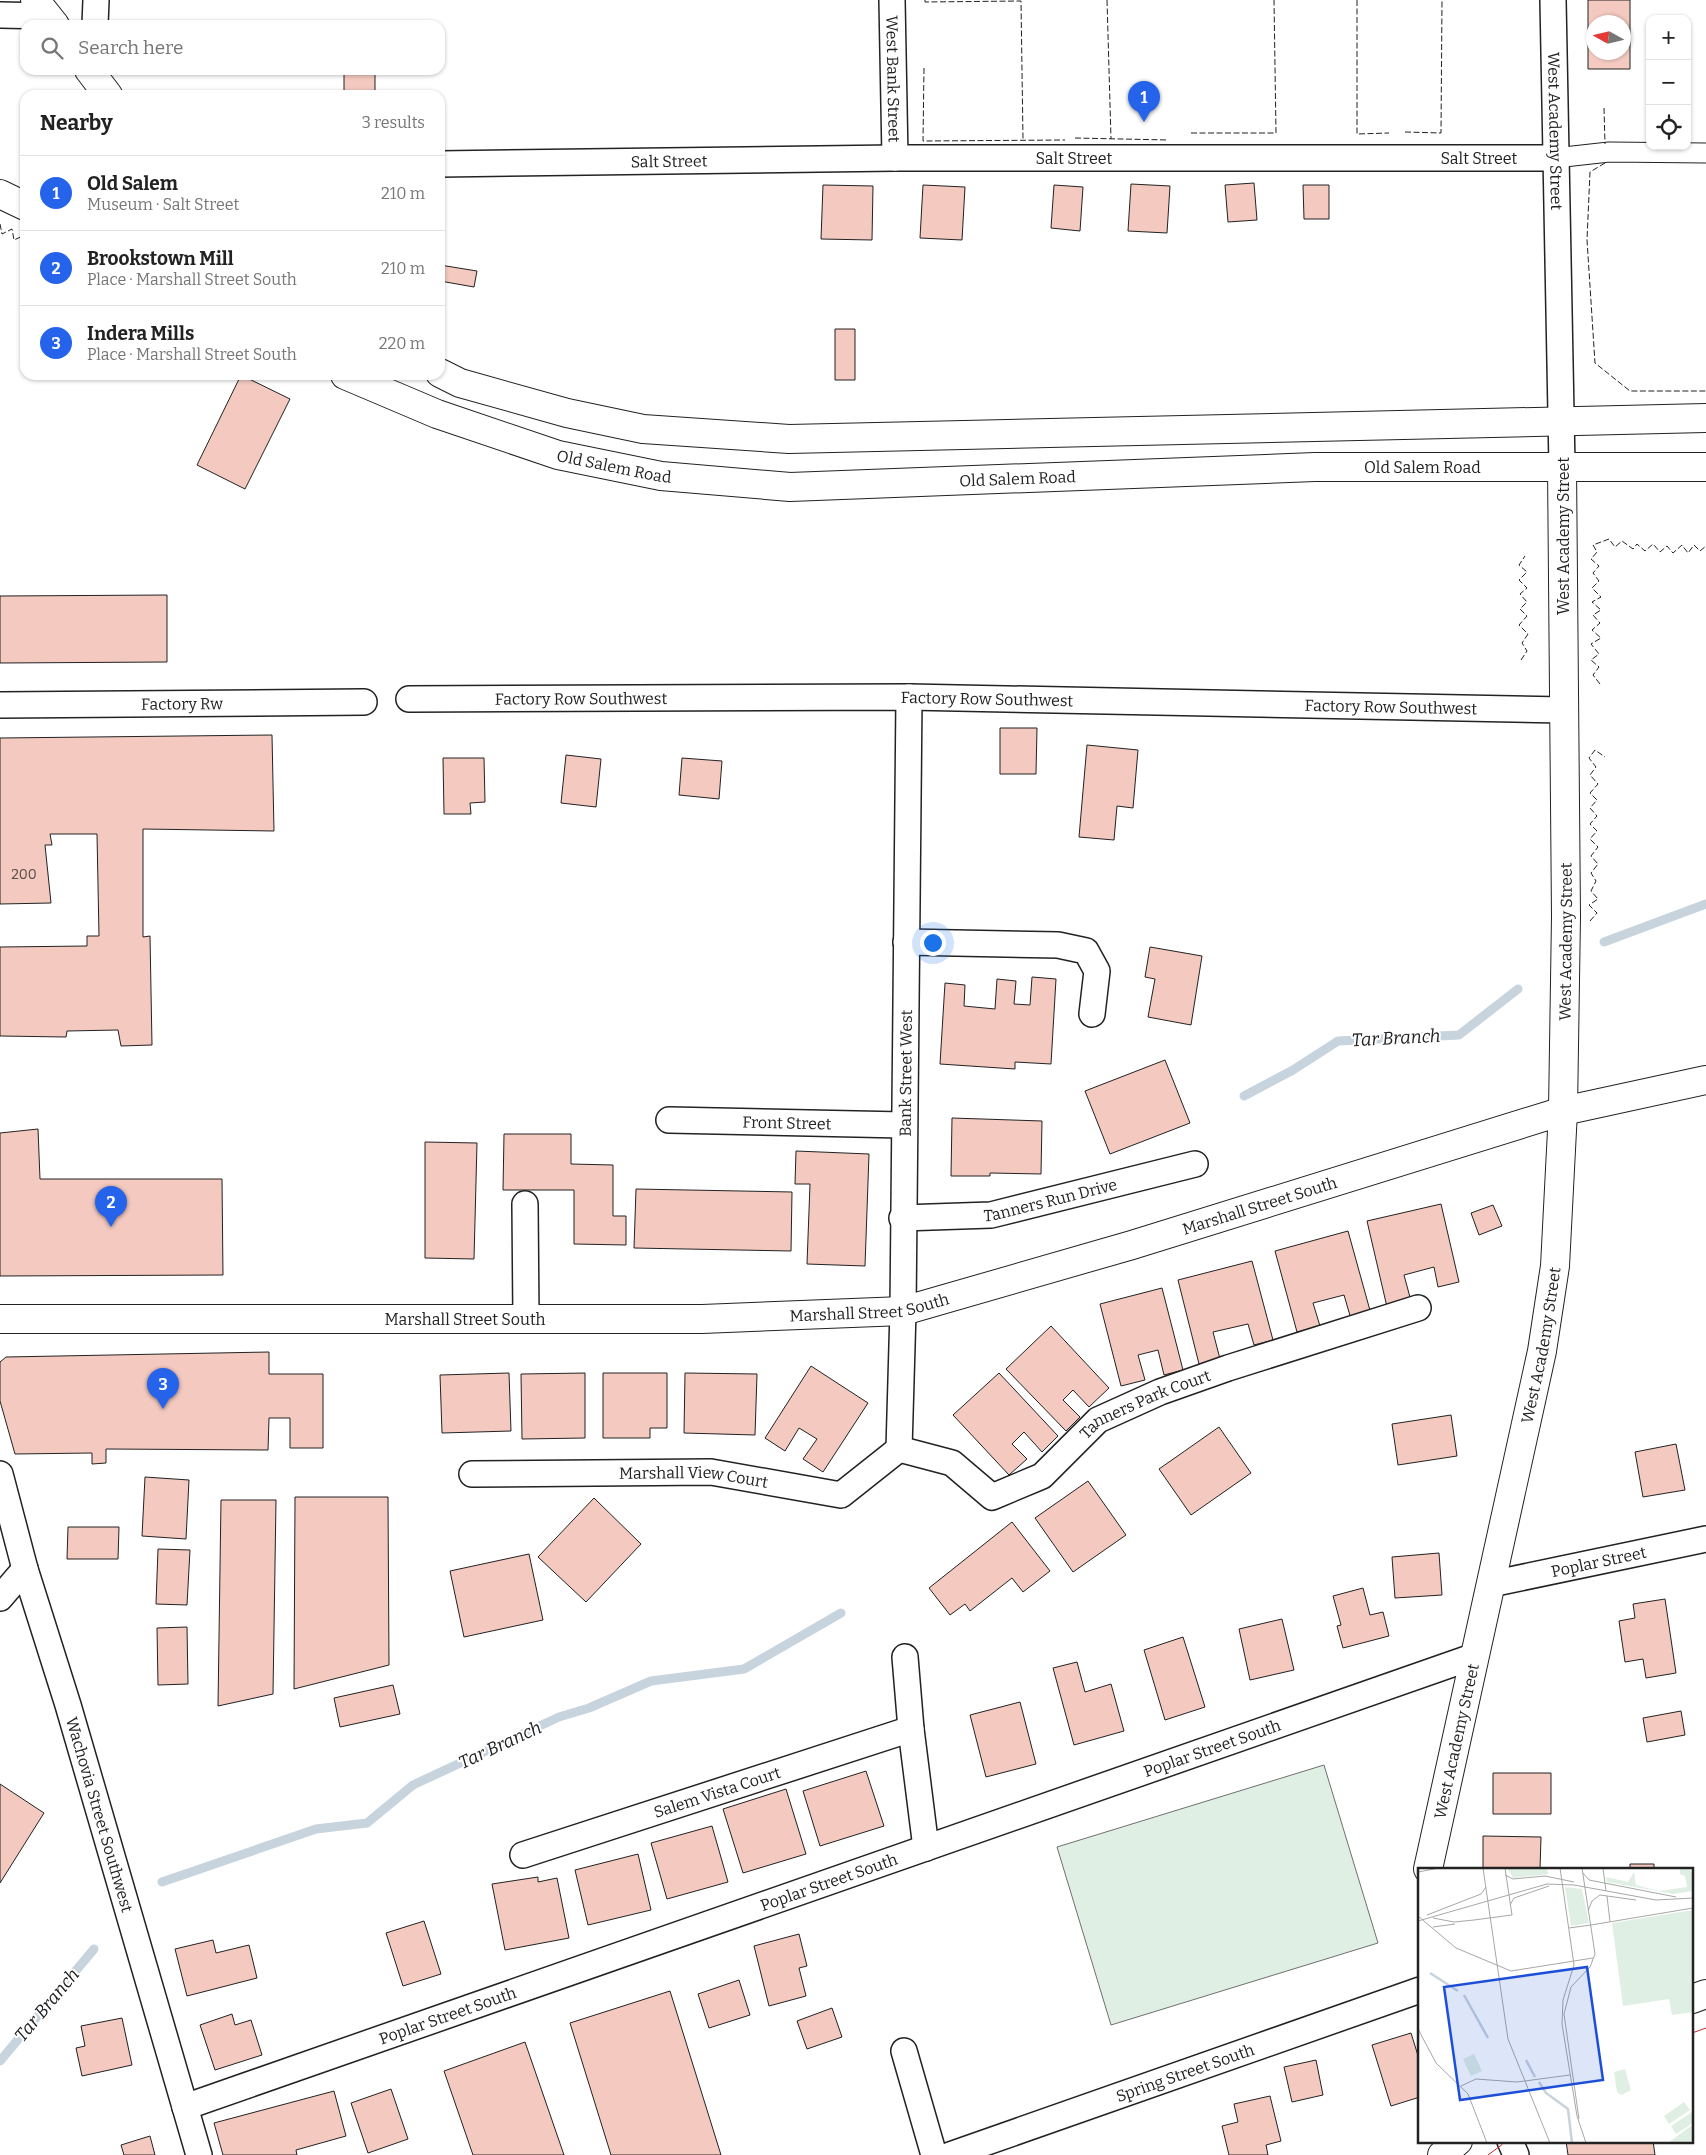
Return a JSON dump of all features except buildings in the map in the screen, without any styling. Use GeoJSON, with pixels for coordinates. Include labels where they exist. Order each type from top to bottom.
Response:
{"type":"FeatureCollection","features":[{"type":"Feature","properties":{"kind":"main road"},"geometry":{"type":"LineString","coordinates":[[0,194],[20,204]]}},
{"type":"Feature","properties":{"kind":"main road"},"geometry":{"type":"LineString","coordinates":[[445,376],[460,383],[567,413],[643,429],[788,439],[1706,418]]}},
{"type":"Feature","properties":{"kind":"main road","name":"Old Salem Road"},"geometry":{"type":"LineString","coordinates":[[357,380],[437,414],[558,455],[661,476],[790,487],[1315,467],[1706,467]]}},
{"type":"Feature","properties":{"kind":"main road","name":"West Academy Street"},"geometry":{"type":"LineString","coordinates":[[1428,1868],[1542,1351],[1555,1266],[1563,1111],[1566,916],[1562,466]]}},
{"type":"Feature","properties":{"kind":"main road","name":"Marshall Street South"},"geometry":{"type":"LineString","coordinates":[[0,1318],[702,1319],[903,1311],[1141,1242],[1563,1111],[1706,1080]]}},
{"type":"Feature","properties":{"kind":"main road"},"geometry":{"type":"LineString","coordinates":[[1694,1998],[1706,1994]]}},
{"type":"Feature","properties":{"kind":"main road"},"geometry":{"type":"LineString","coordinates":[[1442,2155],[1457,2142]]}},
{"type":"Feature","properties":{"kind":"street"},"geometry":{"type":"LineString","coordinates":[[95,20],[96,0]]}},
{"type":"Feature","properties":{"kind":"street","name":"West Bank Street"},"geometry":{"type":"LineString","coordinates":[[892,0],[895,158]]}},
{"type":"Feature","properties":{"kind":"street","name":"West Academy Street"},"geometry":{"type":"LineString","coordinates":[[1553,0],[1562,466]]}},
{"type":"Feature","properties":{"kind":"street"},"geometry":{"type":"LineString","coordinates":[[0,15],[46,14]]}},
{"type":"Feature","properties":{"kind":"street","name":"Salt Street"},"geometry":{"type":"LineString","coordinates":[[445,164],[895,158],[1555,158],[1609,152],[1706,154]]}},
{"type":"Feature","properties":{"kind":"street","name":"Factory Row Southwest"},"geometry":{"type":"LineString","coordinates":[[409,699],[909,697],[1564,710]]}},
{"type":"Feature","properties":{"kind":"street","name":"Bank Street West"},"geometry":{"type":"LineString","coordinates":[[899,1449],[903,1311],[902,1218],[909,697]]}},
{"type":"Feature","properties":{"kind":"street","name":"Factory Rw"},"geometry":{"type":"LineString","coordinates":[[0,705],[364,702]]}},
{"type":"Feature","properties":{"kind":"street"},"geometry":{"type":"LineString","coordinates":[[906,942],[1058,945],[1086,951],[1097,971],[1092,1014]]}},
{"type":"Feature","properties":{"kind":"street","name":"Front Street"},"geometry":{"type":"LineString","coordinates":[[669,1120],[903,1125]]}},
{"type":"Feature","properties":{"kind":"street","name":"Tanners Run Drive"},"geometry":{"type":"LineString","coordinates":[[902,1218],[991,1215],[1195,1164]]}},
{"type":"Feature","properties":{"kind":"street"},"geometry":{"type":"LineString","coordinates":[[525,1204],[526,1319]]}},
{"type":"Feature","properties":{"kind":"street","name":"Tanners Park Court"},"geometry":{"type":"LineString","coordinates":[[899,1449],[952,1463],[992,1497],[1042,1476],[1098,1420],[1160,1392],[1228,1368],[1418,1308]]}},
{"type":"Feature","properties":{"kind":"street","name":"Marshall View Court"},"geometry":{"type":"LineString","coordinates":[[472,1474],[711,1472],[841,1495],[899,1449]]}},
{"type":"Feature","properties":{"kind":"street","name":"Wachovia Street Southwest"},"geometry":{"type":"LineString","coordinates":[[0,1474],[25,1569],[68,1705],[199,2155]]}},
{"type":"Feature","properties":{"kind":"street","name":"Poplar Street"},"geometry":{"type":"LineString","coordinates":[[1491,1584],[1706,1539]]}},
{"type":"Feature","properties":{"kind":"street"},"geometry":{"type":"LineString","coordinates":[[0,1598],[25,1569]]}},
{"type":"Feature","properties":{"kind":"street","name":"Poplar Street South"},"geometry":{"type":"LineString","coordinates":[[185,2107],[1474,1656]]}},
{"type":"Feature","properties":{"kind":"street"},"geometry":{"type":"LineString","coordinates":[[905,1657],[911,1729],[926,1848]]}},
{"type":"Feature","properties":{"kind":"street","name":"Salem Vista Court"},"geometry":{"type":"LineString","coordinates":[[523,1855],[911,1729]]}},
{"type":"Feature","properties":{"kind":"street","name":"Spring Street South"},"geometry":{"type":"LineString","coordinates":[[950,2155],[1418,1991]]}},
{"type":"Feature","properties":{"kind":"street"},"geometry":{"type":"LineString","coordinates":[[904,2051],[934,2155]]}},
{"type":"Feature","properties":{"kind":"street"},"geometry":{"type":"LineString","coordinates":[[1510,2142],[1516,2155]]}},
{"type":"Feature","properties":{"kind":"green space"},"geometry":{"type":"Polygon","coordinates":[[[1324,1765],[1378,1943],[1111,2025],[1057,1847],[1324,1765]]]}},
{"type":"Feature","properties":{"kind":"waterway","name":"Tar Branch"},"geometry":{"type":"LineString","coordinates":[[1604,942],[1706,904]]}},
{"type":"Feature","properties":{"kind":"waterway","name":"Tar Branch"},"geometry":{"type":"LineString","coordinates":[[1244,1096],[1293,1070],[1338,1041],[1459,1035],[1518,989]]}},
{"type":"Feature","properties":{"kind":"waterway","name":"Tar Branch"},"geometry":{"type":"LineString","coordinates":[[162,1882],[316,1829],[367,1823],[413,1785],[559,1717],[589,1708],[651,1681],[744,1669],[841,1613]]}},
{"type":"Feature","properties":{"kind":"waterway","name":"Tar Branch"},"geometry":{"type":"LineString","coordinates":[[0,2061],[94,1949]]}},
{"type":"Feature","properties":{"kind":"fence"},"geometry":{"type":"LineString","coordinates":[[925,0],[925,2],[1021,1],[1023,140]]}},
{"type":"Feature","properties":{"kind":"fence"},"geometry":{"type":"LineString","coordinates":[[1107,0],[1111,139]]}},
{"type":"Feature","properties":{"kind":"fence"},"geometry":{"type":"LineString","coordinates":[[1191,133],[1276,133],[1274,0]]}},
{"type":"Feature","properties":{"kind":"fence"},"geometry":{"type":"LineString","coordinates":[[1357,0],[1357,134],[1389,133]]}},
{"type":"Feature","properties":{"kind":"fence"},"geometry":{"type":"LineString","coordinates":[[1405,132],[1441,133],[1442,0]]}},
{"type":"Feature","properties":{"kind":"fence"},"geometry":{"type":"LineString","coordinates":[[924,68],[923,141],[1065,140]]}},
{"type":"Feature","properties":{"kind":"fence"},"geometry":{"type":"LineString","coordinates":[[1604,108],[1605,144]]}},
{"type":"Feature","properties":{"kind":"fence"},"geometry":{"type":"LineString","coordinates":[[1075,138],[1168,140]]}},
{"type":"Feature","properties":{"kind":"fence"},"geometry":{"type":"LineString","coordinates":[[1605,163],[1590,172],[1587,240],[1595,363],[1630,391],[1706,391]]}},
{"type":"Feature","properties":{"kind":"fence"},"geometry":{"type":"LineString","coordinates":[[0,224],[2,234],[12,229],[14,240],[20,237]]}},
{"type":"Feature","properties":{"kind":"fence"},"geometry":{"type":"LineString","coordinates":[[1600,684],[1593,675],[1599,667],[1591,660],[1599,654],[1591,644],[1601,638],[1592,630],[1600,623],[1593,615],[1601,610],[1592,602],[1601,597],[1592,588],[1599,581],[1593,573],[1599,566],[1591,559],[1597,552],[1593,545],[1609,539],[1615,547],[1622,541],[1633,549],[1637,544],[1645,551],[1653,544],[1660,552],[1667,546],[1673,553],[1682,545],[1688,553],[1694,545],[1700,551],[1706,546]]}},
{"type":"Feature","properties":{"kind":"fence"},"geometry":{"type":"LineString","coordinates":[[1521,660],[1527,651],[1522,643],[1528,634],[1519,625],[1527,616],[1520,609],[1527,602],[1520,594],[1527,588],[1519,580],[1527,572],[1519,565],[1525,556]]}},
{"type":"Feature","properties":{"kind":"fence"},"geometry":{"type":"LineString","coordinates":[[1590,921],[1597,913],[1589,905],[1598,899],[1591,891],[1596,881],[1591,873],[1598,864],[1591,856],[1598,847],[1590,839],[1597,831],[1590,824],[1597,816],[1590,808],[1597,800],[1590,793],[1598,784],[1590,775],[1596,767],[1589,758],[1595,750],[1605,757]]}},
{"type":"Feature","properties":{"kind":"power"},"geometry":{"type":"LineString","coordinates":[[1694,2032],[1706,2028]]}},
{"type":"Feature","properties":{"kind":"power"},"geometry":{"type":"LineString","coordinates":[[1488,2155],[1506,2142]]}},
{"type":"Feature","properties":{"kind":"place","name":"Old Salem"},"geometry":{"type":"Point","coordinates":[1144,122]}},
{"type":"Feature","properties":{"kind":"place","name":"Brookstown Mill"},"geometry":{"type":"Point","coordinates":[111,1227]}},
{"type":"Feature","properties":{"kind":"place","name":"Indera Mills"},"geometry":{"type":"Point","coordinates":[163,1409]}}]}
